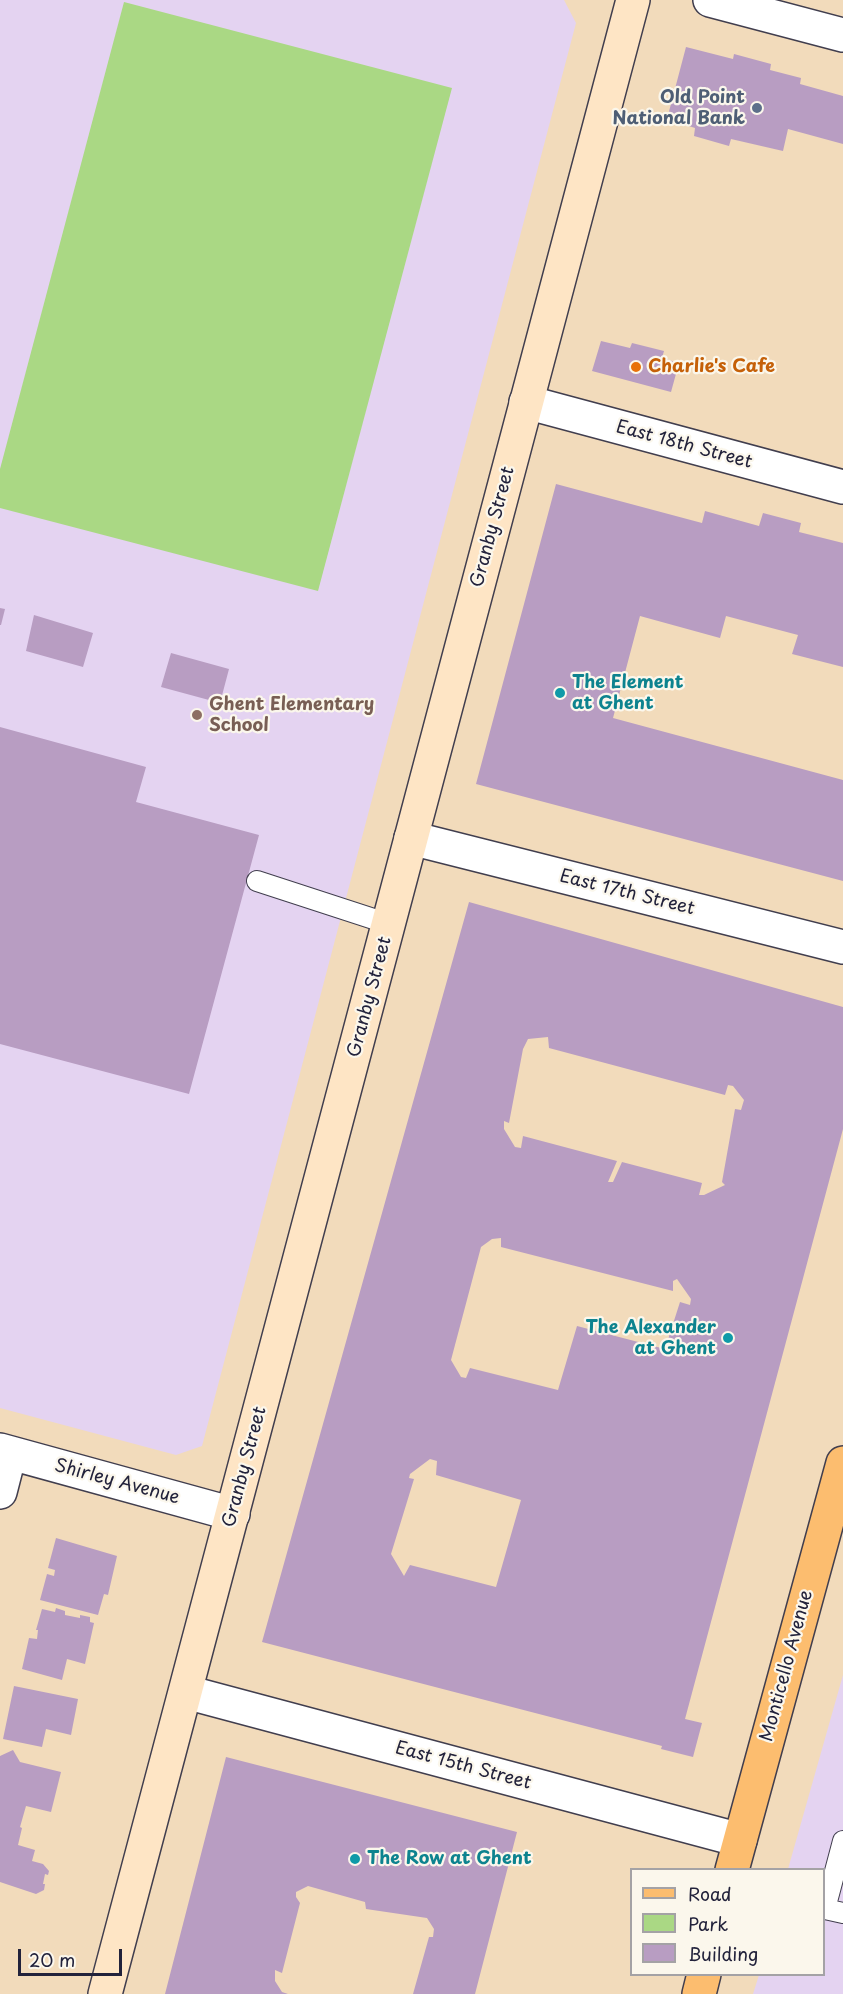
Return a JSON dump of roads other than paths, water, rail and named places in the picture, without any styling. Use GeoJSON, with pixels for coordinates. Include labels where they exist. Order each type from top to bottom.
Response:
{"type":"FeatureCollection","features":[{"type":"Feature","properties":{"kind":"main road","name":"Monticello Avenue"},"geometry":{"type":"LineString","coordinates":[[736,1855],[843,1463]]}},
{"type":"Feature","properties":{"kind":"main road"},"geometry":{"type":"LineString","coordinates":[[699,1994],[704,1976]]}},
{"type":"Feature","properties":{"kind":"street","name":"Granby Street"},"geometry":{"type":"LineString","coordinates":[[105,1994],[633,0]]}},
{"type":"Feature","properties":{"kind":"street"},"geometry":{"type":"LineString","coordinates":[[710,0],[843,35]]}},
{"type":"Feature","properties":{"kind":"street","name":"East 18th Street"},"geometry":{"type":"LineString","coordinates":[[526,402],[843,487]]}},
{"type":"Feature","properties":{"kind":"street","name":"East 17th Street"},"geometry":{"type":"LineString","coordinates":[[411,838],[843,947]]}},
{"type":"Feature","properties":{"kind":"street"},"geometry":{"type":"LineString","coordinates":[[0,1492],[5,1452]]}},
{"type":"Feature","properties":{"kind":"street","name":"Shirley Avenue"},"geometry":{"type":"LineString","coordinates":[[5,1452],[233,1514]]}},
{"type":"Feature","properties":{"kind":"street","name":"East 15th Street"},"geometry":{"type":"LineString","coordinates":[[186,1692],[736,1855]]}},
{"type":"Feature","properties":{"kind":"lane"},"geometry":{"type":"LineString","coordinates":[[257,881],[389,924]]}},
{"type":"Feature","properties":{"kind":"lane"},"geometry":{"type":"LineString","coordinates":[[843,1841],[825,1909],[843,1913]]}},
{"type":"Feature","properties":{"kind":"place","name":"Old Point National Bank"},"geometry":{"type":"Point","coordinates":[757,108]}},
{"type":"Feature","properties":{"kind":"place","name":"Charlie's Cafe"},"geometry":{"type":"Point","coordinates":[636,367]}},
{"type":"Feature","properties":{"kind":"place","name":"The Element at Ghent"},"geometry":{"type":"Point","coordinates":[560,693]}},
{"type":"Feature","properties":{"kind":"place","name":"Ghent Elementary School"},"geometry":{"type":"Point","coordinates":[197,715]}},
{"type":"Feature","properties":{"kind":"place","name":"The Alexander at Ghent"},"geometry":{"type":"Point","coordinates":[728,1338]}},
{"type":"Feature","properties":{"kind":"place","name":"The Row at Ghent"},"geometry":{"type":"Point","coordinates":[355,1859]}}]}
